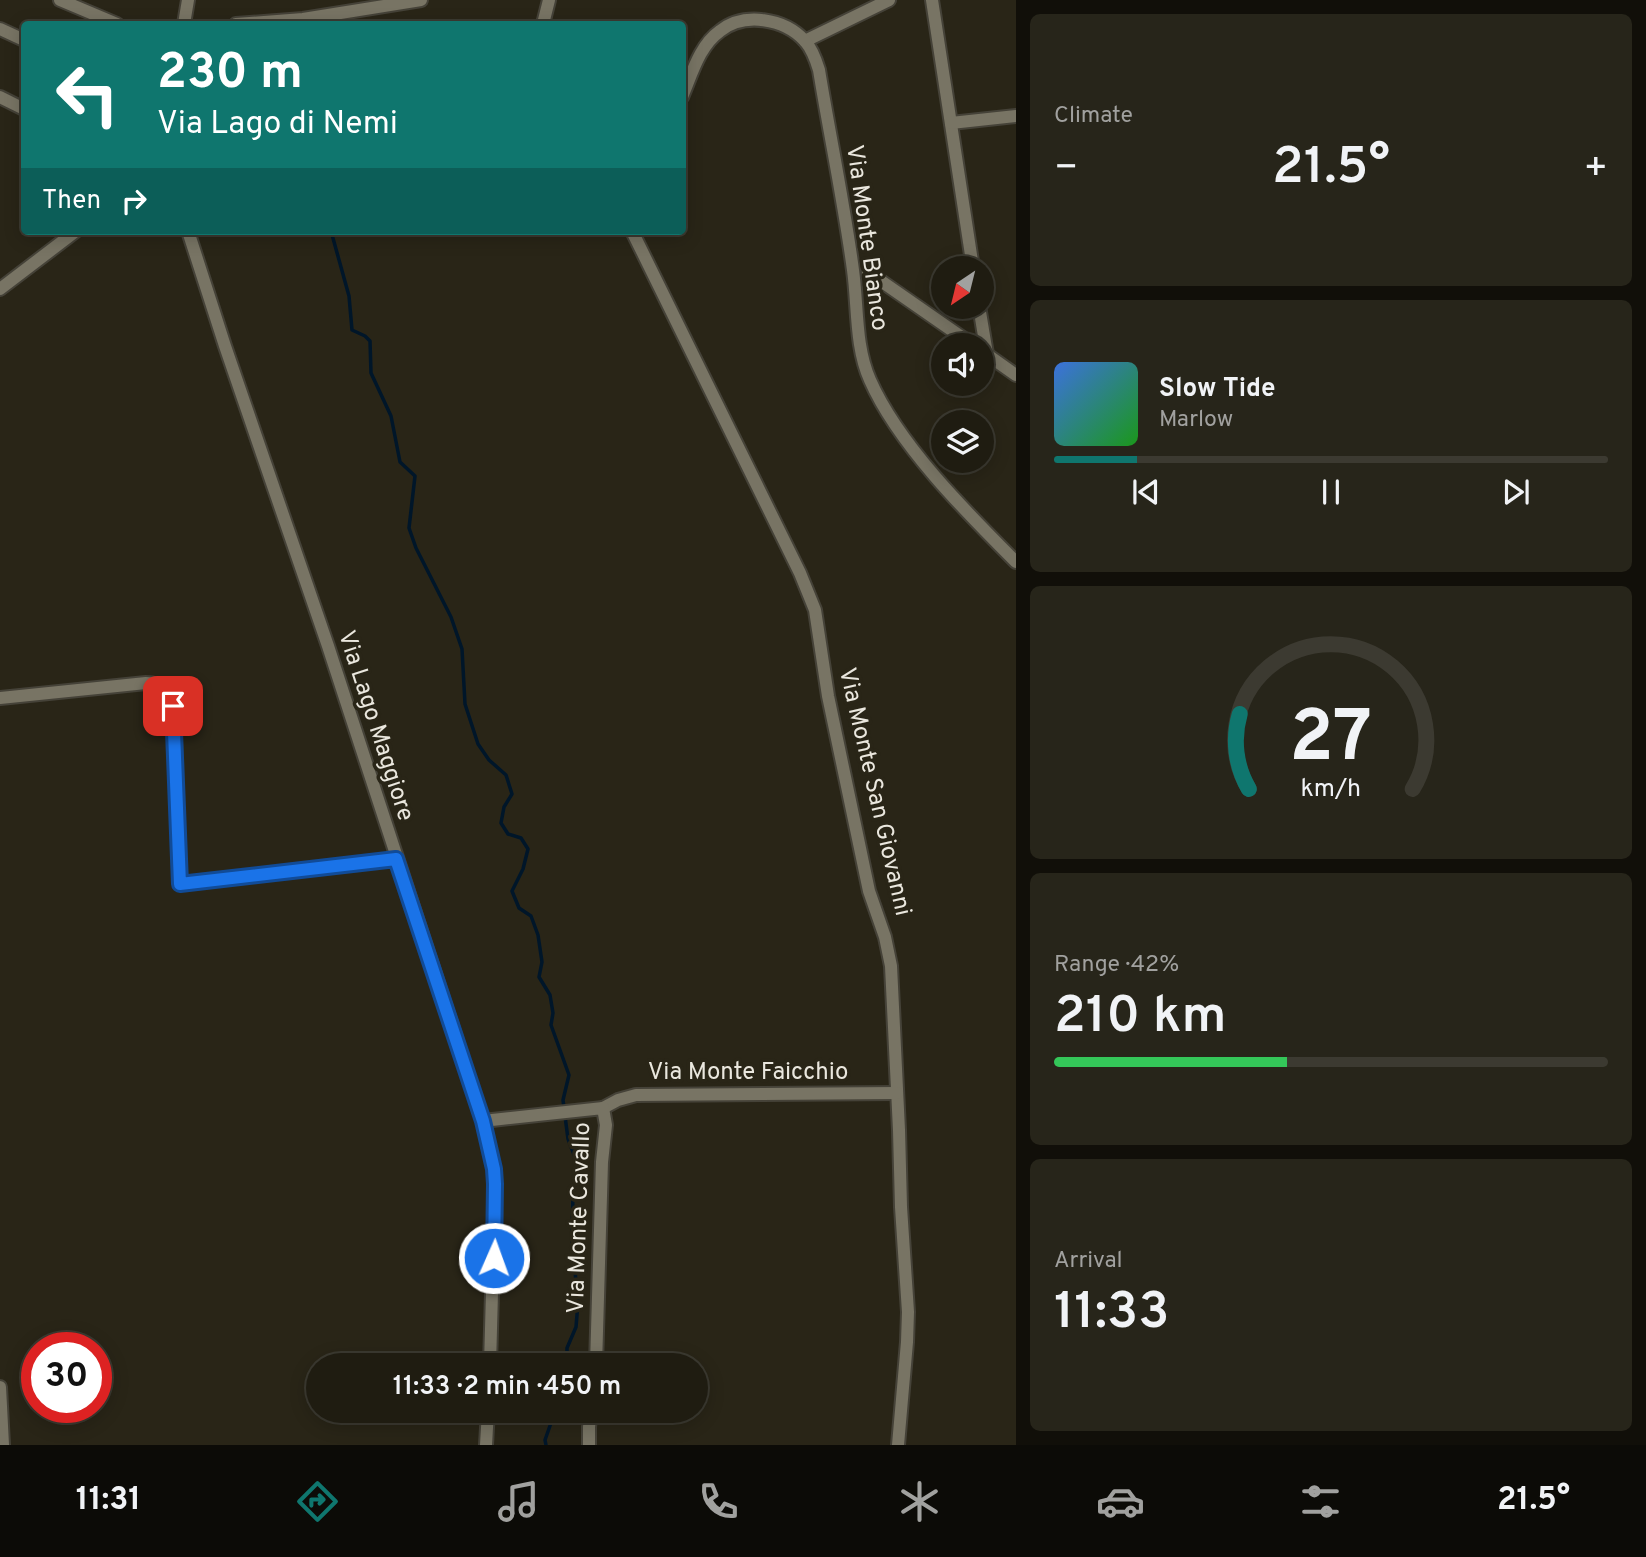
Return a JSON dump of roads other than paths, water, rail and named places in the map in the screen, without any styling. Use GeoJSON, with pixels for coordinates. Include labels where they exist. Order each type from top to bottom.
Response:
{"type":"FeatureCollection","features":[{"type":"Feature","properties":{"kind":"street"},"geometry":{"type":"LineString","coordinates":[[60,0],[110,21]]}},
{"type":"Feature","properties":{"kind":"street"},"geometry":{"type":"LineString","coordinates":[[184,21],[188,0]]}},
{"type":"Feature","properties":{"kind":"street"},"geometry":{"type":"LineString","coordinates":[[276,21],[421,0]]}},
{"type":"Feature","properties":{"kind":"street"},"geometry":{"type":"LineString","coordinates":[[543,21],[549,0]]}},
{"type":"Feature","properties":{"kind":"street"},"geometry":{"type":"LineString","coordinates":[[686,87],[708,42],[720,30],[736,22],[746,19],[770,21],[789,29],[805,41],[889,0]]}},
{"type":"Feature","properties":{"kind":"street"},"geometry":{"type":"LineString","coordinates":[[932,0],[971,256]]}},
{"type":"Feature","properties":{"kind":"street"},"geometry":{"type":"LineString","coordinates":[[0,29],[21,39]]}},
{"type":"Feature","properties":{"kind":"street","name":"Via Monte Bianco"},"geometry":{"type":"LineString","coordinates":[[805,41],[819,70],[853,269],[865,370],[881,403],[920,457],[1016,562]]}},
{"type":"Feature","properties":{"kind":"street"},"geometry":{"type":"LineString","coordinates":[[0,97],[21,108]]}},
{"type":"Feature","properties":{"kind":"street"},"geometry":{"type":"LineString","coordinates":[[951,123],[1016,117]]}},
{"type":"Feature","properties":{"kind":"street"},"geometry":{"type":"LineString","coordinates":[[0,289],[71,235]]}},
{"type":"Feature","properties":{"kind":"street","name":"Via Lago Maggiore"},"geometry":{"type":"LineString","coordinates":[[189,235],[328,646],[483,1121],[495,1184],[490,1353]]}},
{"type":"Feature","properties":{"kind":"street","name":"Via Monte San Giovanni"},"geometry":{"type":"LineString","coordinates":[[634,235],[812,600],[828,695],[869,891],[890,958],[908,1312],[898,1445]]}},
{"type":"Feature","properties":{"kind":"street"},"geometry":{"type":"LineString","coordinates":[[868,272],[955,333]]}},
{"type":"Feature","properties":{"kind":"street"},"geometry":{"type":"LineString","coordinates":[[994,360],[1016,375]]}},
{"type":"Feature","properties":{"kind":"street"},"geometry":{"type":"LineString","coordinates":[[0,698],[146,682],[165,689],[173,706],[180,884],[396,859]]}},
{"type":"Feature","properties":{"kind":"street","name":"Via Monte Faicchio"},"geometry":{"type":"LineString","coordinates":[[603,1108],[636,1095],[897,1093]]}},
{"type":"Feature","properties":{"kind":"street","name":"Via Monte Cavallo"},"geometry":{"type":"LineString","coordinates":[[483,1121],[603,1108],[606,1125],[602,1162],[596,1353]]}},
{"type":"Feature","properties":{"kind":"street"},"geometry":{"type":"LineString","coordinates":[[0,1387],[2,1445]]}},
{"type":"Feature","properties":{"kind":"street"},"geometry":{"type":"LineString","coordinates":[[486,1445],[487,1423]]}},
{"type":"Feature","properties":{"kind":"street"},"geometry":{"type":"LineString","coordinates":[[589,1423],[589,1445]]}},
{"type":"Feature","properties":{"kind":"waterway"},"geometry":{"type":"LineString","coordinates":[[332,235],[349,296],[352,330],[370,341],[371,373],[391,416],[400,462],[415,476],[409,528],[416,548],[451,617],[462,649],[465,704],[478,744],[489,760],[506,775],[512,794],[504,807],[501,823],[508,834],[521,838],[528,849],[523,869],[512,891],[519,908],[531,916],[538,935],[542,962],[539,977],[550,995],[553,1013],[551,1025],[569,1075],[563,1100],[564,1108]]}},
{"type":"Feature","properties":{"kind":"waterway"},"geometry":{"type":"LineString","coordinates":[[565,1116],[568,1139],[579,1168],[573,1193],[572,1239],[578,1303],[576,1327],[567,1353]]}},
{"type":"Feature","properties":{"kind":"waterway"},"geometry":{"type":"LineString","coordinates":[[546,1445],[551,1423]]}}]}
